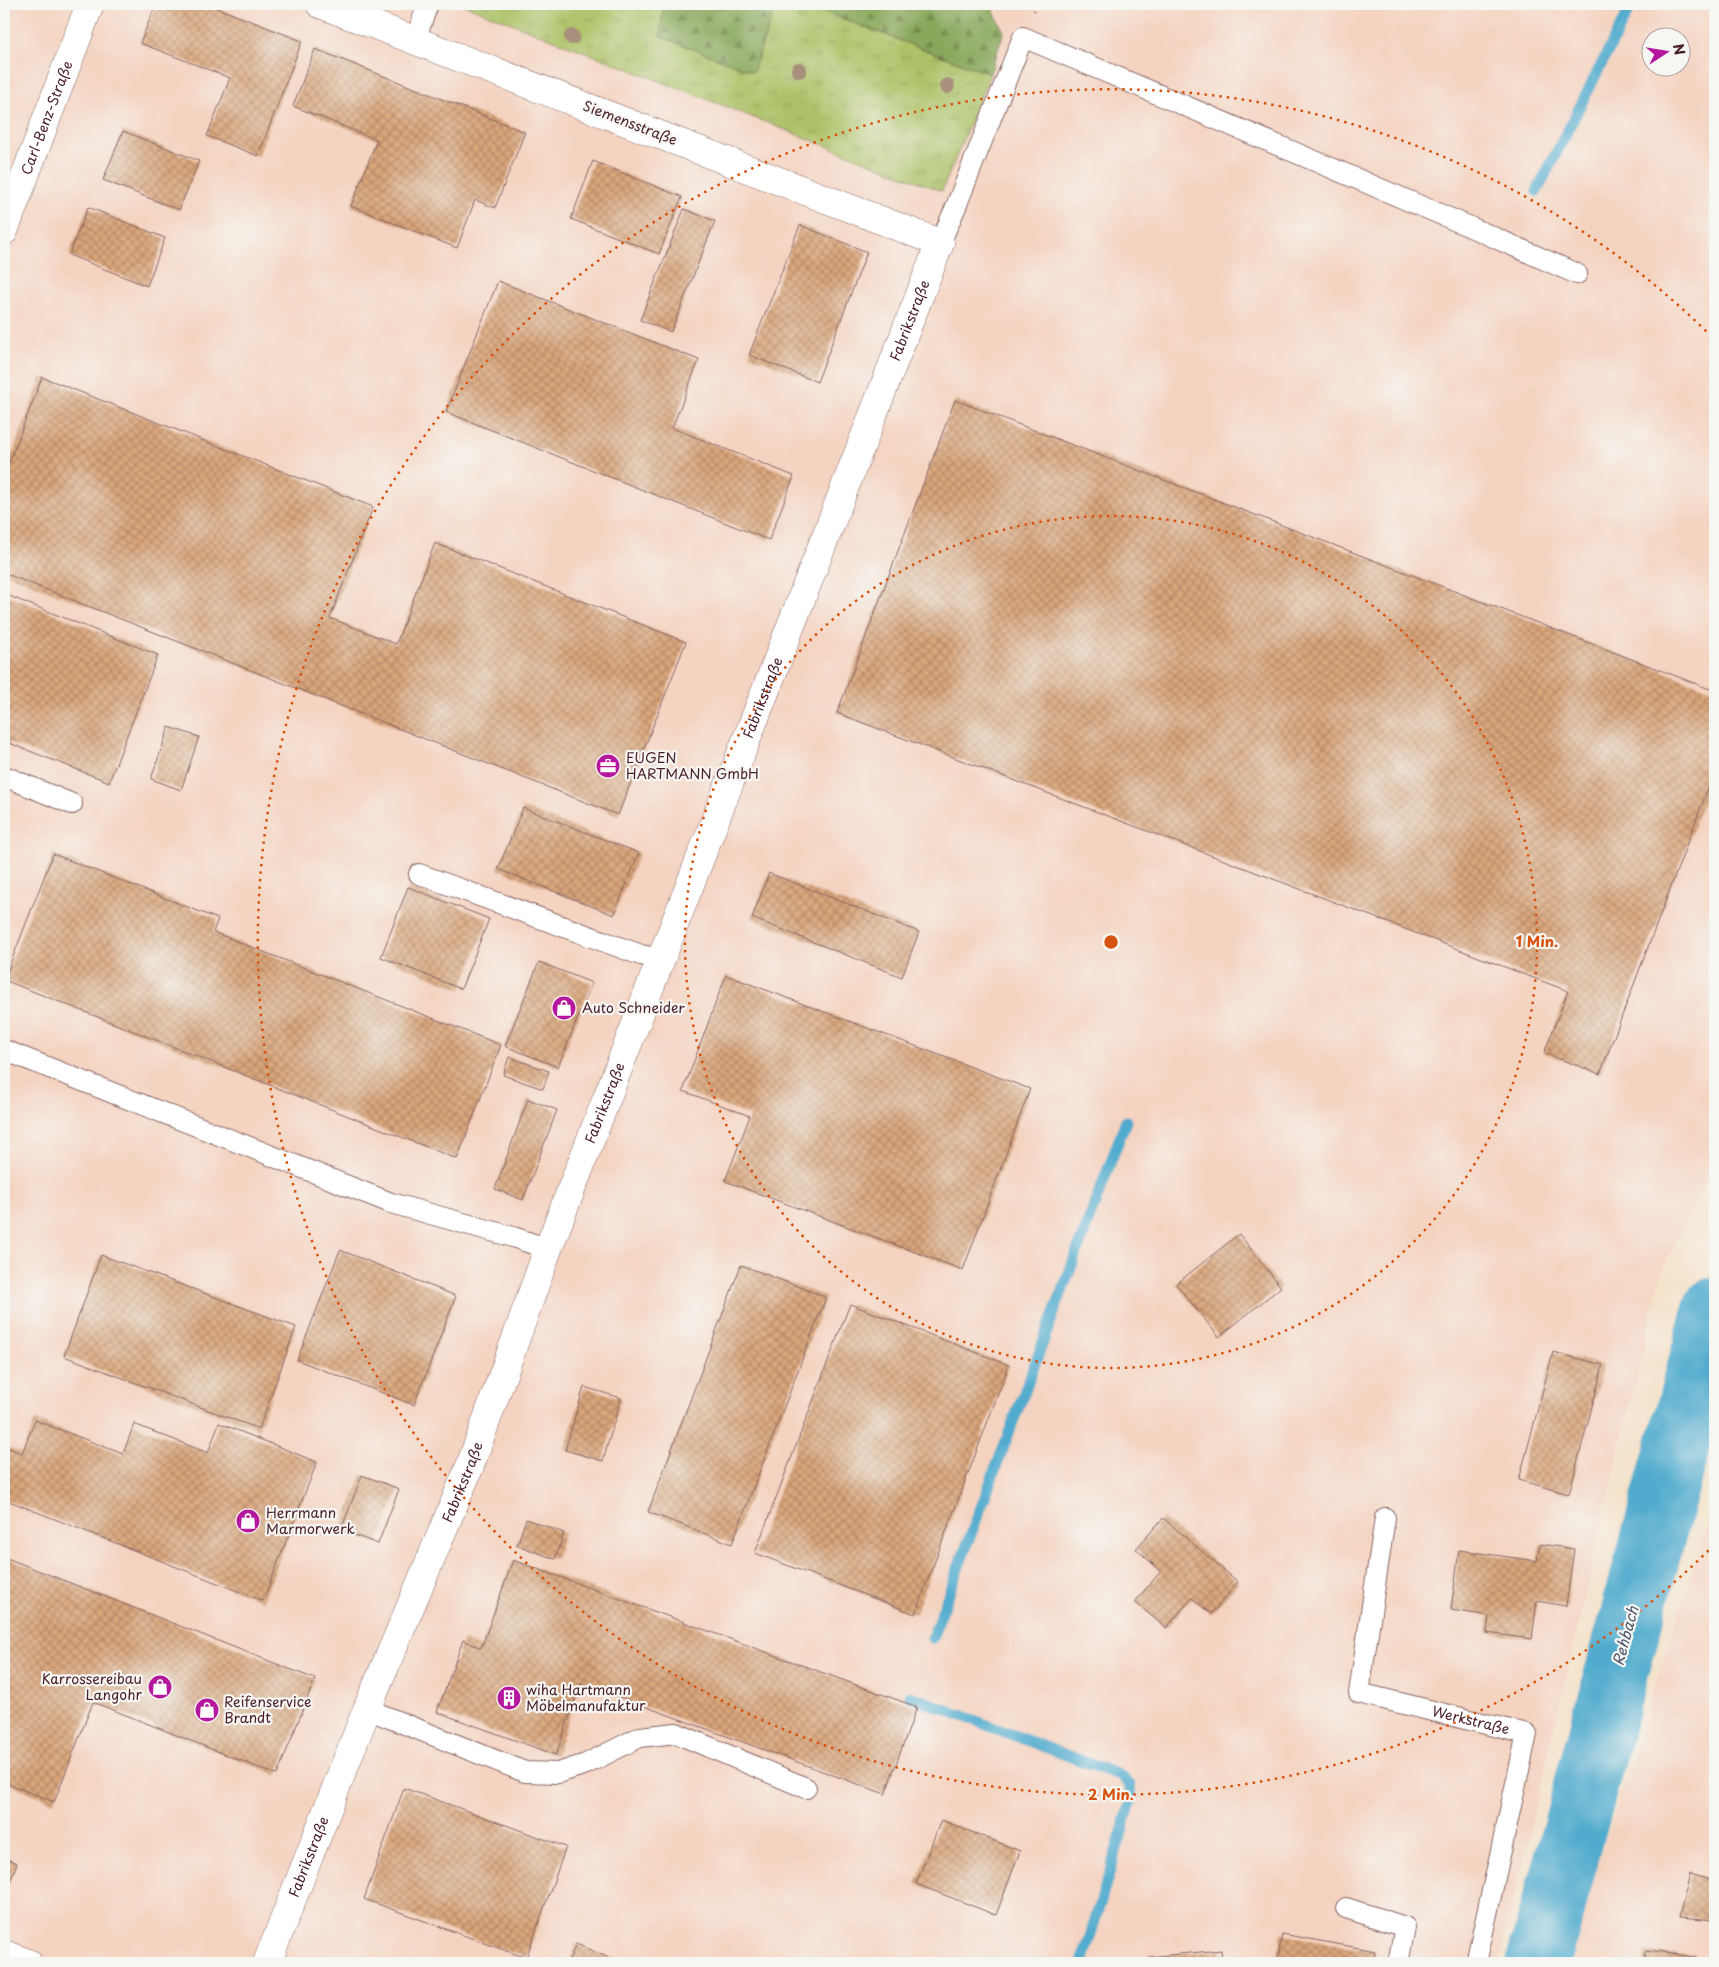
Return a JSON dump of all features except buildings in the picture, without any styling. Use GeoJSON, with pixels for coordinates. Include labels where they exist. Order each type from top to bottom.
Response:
{"type":"FeatureCollection","features":[{"type":"Feature","properties":{"kind":"street","name":"Carl-Benz-Straße"},"geometry":{"type":"LineString","coordinates":[[4,231],[90,4]]}},
{"type":"Feature","properties":{"kind":"street","name":"Siemensstraße"},"geometry":{"type":"LineString","coordinates":[[320,4],[940,243]]}},
{"type":"Feature","properties":{"kind":"street","name":"Fabrikstraße"},"geometry":{"type":"LineString","coordinates":[[267,1963],[367,1709],[470,1466],[548,1249],[940,243]]}},
{"type":"Feature","properties":{"kind":"street"},"geometry":{"type":"LineString","coordinates":[[4,1954],[28,1963]]}},
{"type":"Feature","properties":{"kind":"lane"},"geometry":{"type":"LineString","coordinates":[[415,40],[428,4]]}},
{"type":"Feature","properties":{"kind":"lane"},"geometry":{"type":"LineString","coordinates":[[940,243],[955,210],[1023,37],[1577,274]]}},
{"type":"Feature","properties":{"kind":"lane"},"geometry":{"type":"LineString","coordinates":[[4,776],[72,804]]}},
{"type":"Feature","properties":{"kind":"lane"},"geometry":{"type":"LineString","coordinates":[[419,874],[641,955],[660,959]]}},
{"type":"Feature","properties":{"kind":"lane"},"geometry":{"type":"LineString","coordinates":[[4,1050],[391,1203],[548,1249]]}},
{"type":"Feature","properties":{"kind":"lane","name":"Werkstraße"},"geometry":{"type":"LineString","coordinates":[[1385,1518],[1359,1693],[1527,1734],[1476,1963]]}},
{"type":"Feature","properties":{"kind":"lane"},"geometry":{"type":"LineString","coordinates":[[367,1709],[525,1772],[558,1773],[586,1764],[640,1737],[676,1733],[806,1788]]}},
{"type":"Feature","properties":{"kind":"lane"},"geometry":{"type":"LineString","coordinates":[[1346,1908],[1405,1927],[1398,1963]]}},
{"type":"Feature","properties":{"kind":"shaded area"},"geometry":{"type":"Polygon","coordinates":[[[4,4],[1715,4],[1715,1163],[1661,1273],[1499,1963],[4,1963],[4,4]]]}},
{"type":"Feature","properties":{"kind":"shaded area"},"geometry":{"type":"Polygon","coordinates":[[[1715,1500],[1715,1963],[1566,1963],[1715,1500]]]}},
{"type":"Feature","properties":{"kind":"green space"},"geometry":{"type":"Polygon","coordinates":[[[462,4],[664,4],[660,36],[753,72],[776,4],[803,4],[990,74],[942,191],[462,4]]]}},
{"type":"Feature","properties":{"kind":"green space"},"geometry":{"type":"Polygon","coordinates":[[[664,4],[776,4],[753,72],[660,36],[664,4]]]}},
{"type":"Feature","properties":{"kind":"green space"},"geometry":{"type":"Polygon","coordinates":[[[803,4],[990,4],[1004,32],[990,74],[803,4]]]}},
{"type":"Feature","properties":{"kind":"waterway"},"geometry":{"type":"LineString","coordinates":[[1537,191],[1632,4]]}},
{"type":"Feature","properties":{"kind":"waterway"},"geometry":{"type":"LineString","coordinates":[[932,1638],[1126,1121]]}},
{"type":"Feature","properties":{"kind":"waterway","name":"Rehbach"},"geometry":{"type":"LineString","coordinates":[[1538,1963],[1715,1309]]}},
{"type":"Feature","properties":{"kind":"waterway"},"geometry":{"type":"LineString","coordinates":[[910,1696],[1119,1775],[1130,1785],[1131,1802],[1082,1963]]}},
{"type":"Feature","properties":{"kind":"place","name":"EUGEN HARTMANN GmbH"},"geometry":{"type":"Point","coordinates":[608,766]}},
{"type":"Feature","properties":{"kind":"place","name":"Auto Schneider"},"geometry":{"type":"Point","coordinates":[564,1008]}},
{"type":"Feature","properties":{"kind":"place","name":"Herrmann Marmorwerk"},"geometry":{"type":"Point","coordinates":[248,1521]}},
{"type":"Feature","properties":{"kind":"place","name":"Karrossereibau Langohr"},"geometry":{"type":"Point","coordinates":[160,1687]}},
{"type":"Feature","properties":{"kind":"place","name":"wiha Hartmann Möbelmanufaktur"},"geometry":{"type":"Point","coordinates":[509,1698]}},
{"type":"Feature","properties":{"kind":"place","name":"Reifenservice Brandt"},"geometry":{"type":"Point","coordinates":[207,1710]}}]}
